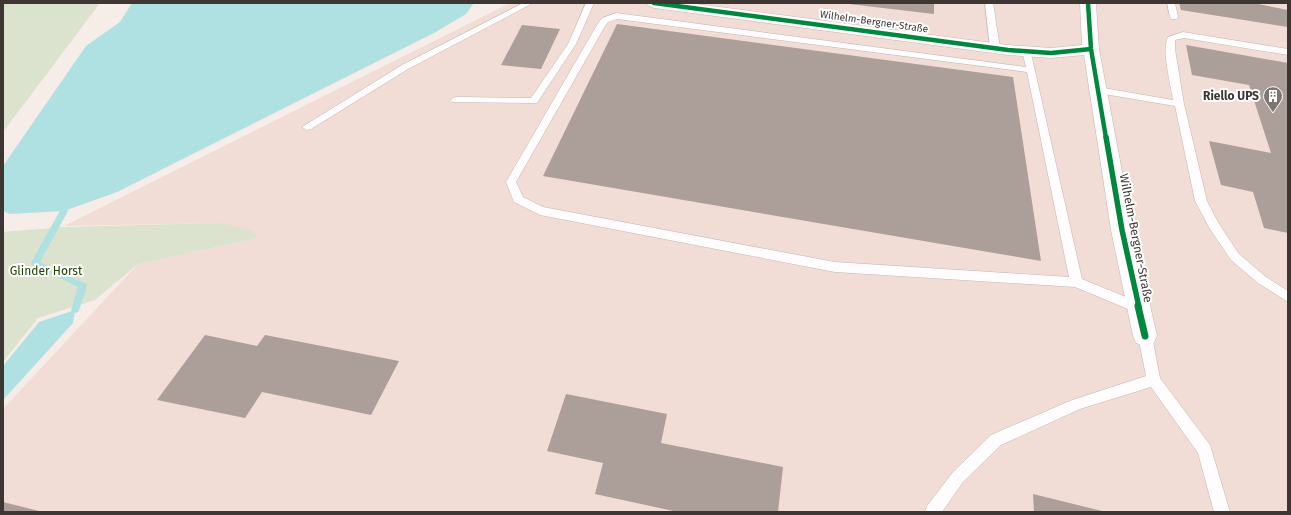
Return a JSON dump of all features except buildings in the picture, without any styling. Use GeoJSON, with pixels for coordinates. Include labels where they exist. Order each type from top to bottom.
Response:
{"type":"FeatureCollection","features":[{"type":"Feature","properties":{"kind":"street","name":"Wilhelm-Bergner-Straße"},"geometry":{"type":"LineString","coordinates":[[654,3],[995,48],[1051,53],[1091,49]]}},
{"type":"Feature","properties":{"kind":"street","name":"Wilhelm-Bergner-Straße"},"geometry":{"type":"LineString","coordinates":[[1088,3],[1091,49],[1098,90],[1122,230],[1145,336]]}},
{"type":"Feature","properties":{"kind":"lane"},"geometry":{"type":"LineString","coordinates":[[307,127],[405,67],[528,3]]}},
{"type":"Feature","properties":{"kind":"lane"},"geometry":{"type":"LineString","coordinates":[[455,100],[534,101],[572,44],[590,3]]}},
{"type":"Feature","properties":{"kind":"lane"},"geometry":{"type":"LineString","coordinates":[[989,3],[995,48]]}},
{"type":"Feature","properties":{"kind":"lane"},"geometry":{"type":"LineString","coordinates":[[1171,3],[1174,17]]}},
{"type":"Feature","properties":{"kind":"lane"},"geometry":{"type":"LineString","coordinates":[[1030,70],[616,16],[605,20],[601,25],[511,182],[518,199],[540,211],[835,267],[1076,282],[1139,308]]}},
{"type":"Feature","properties":{"kind":"lane"},"geometry":{"type":"LineString","coordinates":[[1288,52],[1183,35],[1171,39],[1170,49],[1179,104],[1201,201],[1214,226],[1235,257],[1262,280],[1288,297]]}},
{"type":"Feature","properties":{"kind":"lane"},"geometry":{"type":"LineString","coordinates":[[1027,51],[1076,282]]}},
{"type":"Feature","properties":{"kind":"lane"},"geometry":{"type":"LineString","coordinates":[[1098,90],[1179,104]]}},
{"type":"Feature","properties":{"kind":"lane"},"geometry":{"type":"LineString","coordinates":[[1145,336],[1154,380],[1205,450],[1222,512]]}},
{"type":"Feature","properties":{"kind":"lane"},"geometry":{"type":"LineString","coordinates":[[933,512],[958,477],[996,440],[1078,404],[1154,380]]}},
{"type":"Feature","properties":{"kind":"shaded area"},"geometry":{"type":"Polygon","coordinates":[[[510,3],[1288,3],[1288,512],[3,512],[3,409],[138,264],[258,238],[221,223],[64,226],[510,3]]]}},
{"type":"Feature","properties":{"kind":"green space"},"geometry":{"type":"Polygon","coordinates":[[[3,3],[100,3],[3,132],[3,3]]]}},
{"type":"Feature","properties":{"kind":"green space","name":"Glinder Horst"},"geometry":{"type":"Polygon","coordinates":[[[221,223],[254,231],[258,238],[138,264],[95,300],[38,318],[3,362],[3,232],[62,227],[221,223]]]}},
{"type":"Feature","properties":{"kind":"water"},"geometry":{"type":"Polygon","coordinates":[[[132,3],[474,3],[466,14],[434,33],[117,192],[64,211],[10,214],[3,211],[3,166],[86,46],[120,22],[132,3]]]}},
{"type":"Feature","properties":{"kind":"water"},"geometry":{"type":"Polygon","coordinates":[[[75,310],[73,323],[3,400],[3,366],[39,322],[75,310]]]}},
{"type":"Feature","properties":{"kind":"waterway"},"geometry":{"type":"LineString","coordinates":[[64,211],[35,263],[83,286],[75,310]]}},
{"type":"Feature","properties":{"kind":"cycle path"},"geometry":{"type":"LineString","coordinates":[[654,3],[1008,50],[1051,53],[1091,49]]}},
{"type":"Feature","properties":{"kind":"cycle path"},"geometry":{"type":"LineString","coordinates":[[1088,3],[1091,49],[1122,230],[1145,336]]}},
{"type":"Feature","properties":{"kind":"place","name":"Riello UPS"},"geometry":{"type":"Point","coordinates":[1273,113]}}]}
